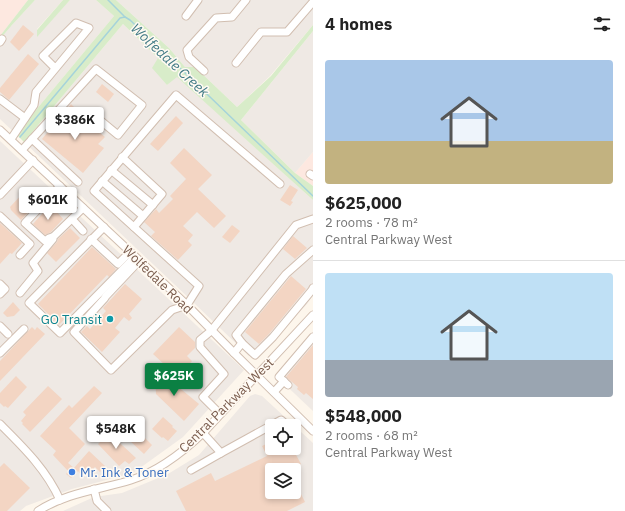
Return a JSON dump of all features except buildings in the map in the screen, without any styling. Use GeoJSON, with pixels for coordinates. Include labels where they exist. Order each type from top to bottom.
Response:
{"type":"FeatureCollection","features":[{"type":"Feature","properties":{"kind":"street"},"geometry":{"type":"LineString","coordinates":[[186,16],[198,0]]}},
{"type":"Feature","properties":{"kind":"street"},"geometry":{"type":"LineString","coordinates":[[204,71],[189,58],[187,50],[216,18],[232,17],[246,0]]}},
{"type":"Feature","properties":{"kind":"street"},"geometry":{"type":"LineString","coordinates":[[236,63],[261,32],[287,32],[312,1]]}},
{"type":"Feature","properties":{"kind":"street"},"geometry":{"type":"LineString","coordinates":[[11,140],[34,104],[36,92],[56,68],[89,28],[76,23],[43,56],[56,68]]}},
{"type":"Feature","properties":{"kind":"street"},"geometry":{"type":"LineString","coordinates":[[22,150],[96,69],[142,105],[118,135],[95,116]]}},
{"type":"Feature","properties":{"kind":"street"},"geometry":{"type":"LineString","coordinates":[[135,256],[104,299],[74,332],[111,370],[172,310],[187,305],[199,286],[94,191],[176,95],[280,184]]}},
{"type":"Feature","properties":{"kind":"street"},"geometry":{"type":"LineString","coordinates":[[0,99],[25,118]]}},
{"type":"Feature","properties":{"kind":"street","name":"Wolfedale Road"},"geometry":{"type":"LineString","coordinates":[[0,130],[187,305],[211,331],[313,431]]}},
{"type":"Feature","properties":{"kind":"street"},"geometry":{"type":"LineString","coordinates":[[32,139],[78,182]]}},
{"type":"Feature","properties":{"kind":"street"},"geometry":{"type":"LineString","coordinates":[[122,157],[162,194],[134,227]]}},
{"type":"Feature","properties":{"kind":"street"},"geometry":{"type":"LineString","coordinates":[[0,196],[33,160]]}},
{"type":"Feature","properties":{"kind":"street"},"geometry":{"type":"LineString","coordinates":[[111,170],[152,205]]}},
{"type":"Feature","properties":{"kind":"street"},"geometry":{"type":"LineString","coordinates":[[102,181],[143,216]]}},
{"type":"Feature","properties":{"kind":"street"},"geometry":{"type":"LineString","coordinates":[[60,186],[25,223],[45,241],[53,237],[83,208]]}},
{"type":"Feature","properties":{"kind":"street"},"geometry":{"type":"LineString","coordinates":[[0,216],[30,244],[20,255]]}},
{"type":"Feature","properties":{"kind":"street"},"geometry":{"type":"LineString","coordinates":[[72,219],[84,231]]}},
{"type":"Feature","properties":{"kind":"street"},"geometry":{"type":"LineString","coordinates":[[220,414],[203,398],[224,374],[200,347],[200,340],[211,331],[296,225],[313,219]]}},
{"type":"Feature","properties":{"kind":"street"},"geometry":{"type":"LineString","coordinates":[[104,227],[29,303],[60,333],[135,256]]}},
{"type":"Feature","properties":{"kind":"street"},"geometry":{"type":"LineString","coordinates":[[20,293],[38,271],[33,263],[53,240],[53,237]]}},
{"type":"Feature","properties":{"kind":"street"},"geometry":{"type":"LineString","coordinates":[[91,240],[118,264],[135,256]]}},
{"type":"Feature","properties":{"kind":"street"},"geometry":{"type":"LineString","coordinates":[[313,250],[286,274],[236,335],[242,343],[255,354],[273,337],[313,288]]}},
{"type":"Feature","properties":{"kind":"street"},"geometry":{"type":"LineString","coordinates":[[0,284],[5,289],[0,294]]}},
{"type":"Feature","properties":{"kind":"street","name":"Central Parkway West"},"geometry":{"type":"LineString","coordinates":[[38,511],[78,493],[133,479],[149,473],[172,459],[203,433],[313,315]]}},
{"type":"Feature","properties":{"kind":"street"},"geometry":{"type":"LineString","coordinates":[[0,326],[8,334]]}},
{"type":"Feature","properties":{"kind":"street"},"geometry":{"type":"LineString","coordinates":[[0,352],[24,329]]}},
{"type":"Feature","properties":{"kind":"street"},"geometry":{"type":"LineString","coordinates":[[274,392],[286,383],[279,377],[313,337]]}},
{"type":"Feature","properties":{"kind":"street"},"geometry":{"type":"LineString","coordinates":[[234,353],[242,343]]}},
{"type":"Feature","properties":{"kind":"street"},"geometry":{"type":"LineString","coordinates":[[0,424],[33,457],[53,486],[60,500]]}},
{"type":"Feature","properties":{"kind":"street"},"geometry":{"type":"LineString","coordinates":[[191,470],[265,429]]}},
{"type":"Feature","properties":{"kind":"street"},"geometry":{"type":"LineString","coordinates":[[203,433],[221,454]]}},
{"type":"Feature","properties":{"kind":"street"},"geometry":{"type":"LineString","coordinates":[[94,489],[97,501],[106,511]]}},
{"type":"Feature","properties":{"kind":"shaded area"},"geometry":{"type":"Polygon","coordinates":[[[0,0],[28,0],[0,36],[0,0]]]}},
{"type":"Feature","properties":{"kind":"shaded area"},"geometry":{"type":"Polygon","coordinates":[[[35,0],[63,0],[37,29],[37,36],[70,0],[96,0],[114,16],[16,134],[0,119],[0,39],[35,0]]]}},
{"type":"Feature","properties":{"kind":"shaded area"},"geometry":{"type":"Polygon","coordinates":[[[116,0],[313,0],[313,25],[270,76],[237,107],[195,67],[185,67],[169,48],[116,0]]]}},
{"type":"Feature","properties":{"kind":"shaded area"},"geometry":{"type":"Polygon","coordinates":[[[123,24],[158,58],[167,85],[177,76],[313,200],[313,295],[307,304],[258,356],[249,356],[24,142],[123,24]]]}},
{"type":"Feature","properties":{"kind":"shaded area"},"geometry":{"type":"Polygon","coordinates":[[[313,31],[313,152],[295,173],[241,120],[313,31]]]}},
{"type":"Feature","properties":{"kind":"shaded area"},"geometry":{"type":"Polygon","coordinates":[[[0,141],[244,370],[183,437],[133,473],[72,489],[26,506],[20,511],[0,511],[0,141]]]}},
{"type":"Feature","properties":{"kind":"shaded area"},"geometry":{"type":"Polygon","coordinates":[[[313,152],[313,186],[295,173],[313,152]]]}},
{"type":"Feature","properties":{"kind":"shaded area"},"geometry":{"type":"Polygon","coordinates":[[[313,332],[313,411],[275,375],[313,332]]]}},
{"type":"Feature","properties":{"kind":"shaded area"},"geometry":{"type":"Polygon","coordinates":[[[255,394],[262,396],[287,419],[265,419],[265,455],[301,455],[301,432],[313,443],[313,511],[63,511],[94,497],[122,493],[168,474],[199,455],[250,396],[255,394]]]}},
{"type":"Feature","properties":{"kind":"green space"},"geometry":{"type":"Polygon","coordinates":[[[28,0],[35,0],[0,39],[0,36],[28,0]]]}},
{"type":"Feature","properties":{"kind":"green space"},"geometry":{"type":"Polygon","coordinates":[[[63,0],[70,0],[37,37],[37,30],[63,0]]]}},
{"type":"Feature","properties":{"kind":"green space"},"geometry":{"type":"Polygon","coordinates":[[[96,0],[116,0],[169,48],[185,67],[195,67],[237,107],[271,76],[313,25],[313,31],[241,120],[295,173],[313,186],[313,200],[177,77],[167,85],[152,68],[158,58],[123,24],[24,142],[16,134],[114,16],[96,0]]]}},
{"type":"Feature","properties":{"kind":"waterway"},"geometry":{"type":"LineString","coordinates":[[108,0],[125,17]]}},
{"type":"Feature","properties":{"kind":"waterway","name":"Wolfedale Creek"},"geometry":{"type":"LineString","coordinates":[[20,137],[120,18],[125,17],[130,20],[313,196]]}},
{"type":"Feature","properties":{"kind":"place","name":"GO Transit"},"geometry":{"type":"Point","coordinates":[110,319]}},
{"type":"Feature","properties":{"kind":"place","name":"Mr. Ink & Toner"},"geometry":{"type":"Point","coordinates":[72,472]}}]}
